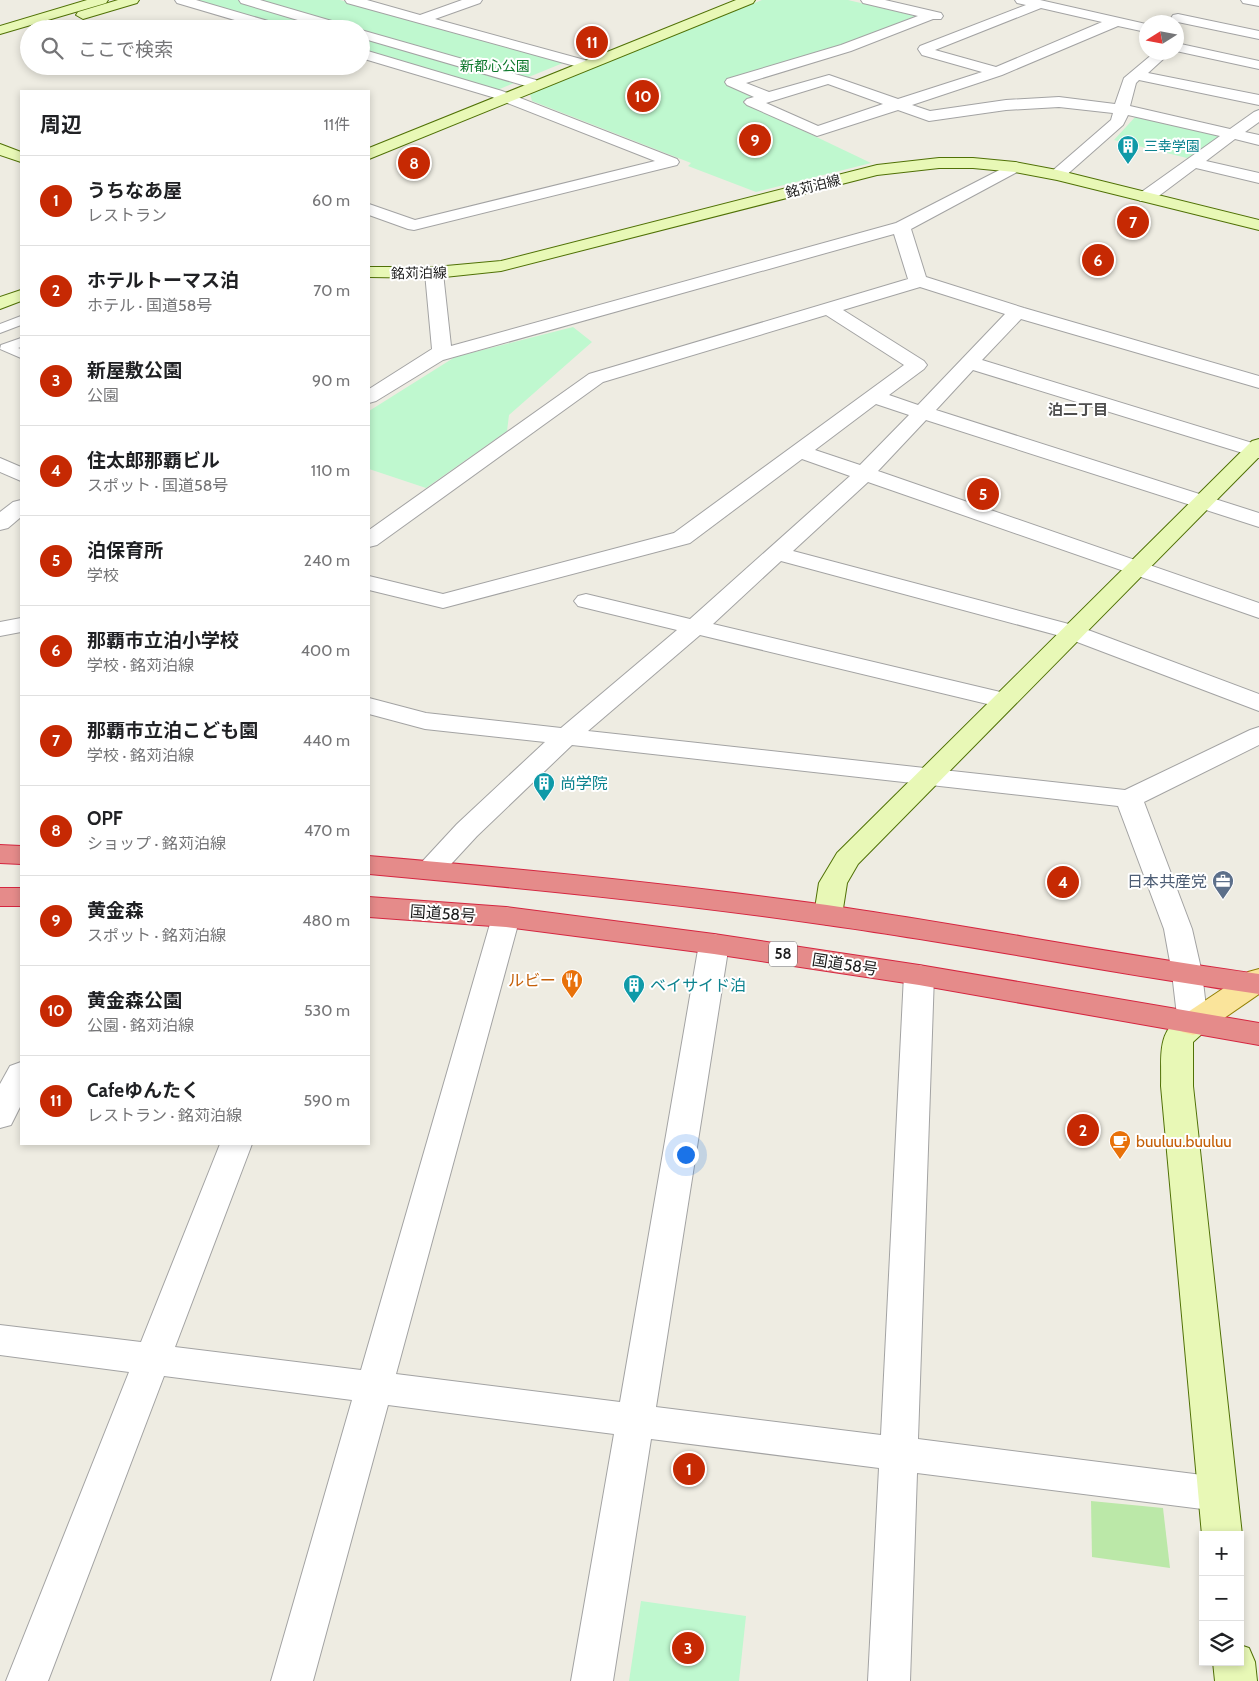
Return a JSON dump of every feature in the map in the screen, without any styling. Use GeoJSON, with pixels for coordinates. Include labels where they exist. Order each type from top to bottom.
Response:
{"type":"FeatureCollection","features":[{"type":"Feature","properties":{"kind":"highway"},"geometry":{"type":"LineString","coordinates":[[0,854],[20,854]]}},
{"type":"Feature","properties":{"kind":"highway"},"geometry":{"type":"LineString","coordinates":[[370,865],[633,891],[828,915],[1187,973],[1257,982]]}},
{"type":"Feature","properties":{"kind":"highway"},"geometry":{"type":"LineString","coordinates":[[0,897],[20,897]]}},
{"type":"Feature","properties":{"kind":"highway","name":"国道58号"},"geometry":{"type":"LineString","coordinates":[[370,907],[506,917],[714,944],[919,975],[1259,1034]]}},
{"type":"Feature","properties":{"kind":"main road"},"geometry":{"type":"LineString","coordinates":[[1193,1024],[1257,982]]}},
{"type":"Feature","properties":{"kind":"street"},"geometry":{"type":"LineString","coordinates":[[34,20],[101,0]]}},
{"type":"Feature","properties":{"kind":"street"},"geometry":{"type":"LineString","coordinates":[[69,20],[132,0]]}},
{"type":"Feature","properties":{"kind":"street"},"geometry":{"type":"LineString","coordinates":[[182,0],[249,20]]}},
{"type":"Feature","properties":{"kind":"street"},"geometry":{"type":"LineString","coordinates":[[246,0],[314,20]]}},
{"type":"Feature","properties":{"kind":"street"},"geometry":{"type":"LineString","coordinates":[[352,0],[587,65]]}},
{"type":"Feature","properties":{"kind":"street"},"geometry":{"type":"LineString","coordinates":[[421,19],[475,0]]}},
{"type":"Feature","properties":{"kind":"street"},"geometry":{"type":"LineString","coordinates":[[370,154],[748,0]]}},
{"type":"Feature","properties":{"kind":"street"},"geometry":{"type":"LineString","coordinates":[[868,0],[982,27]]}},
{"type":"Feature","properties":{"kind":"street"},"geometry":{"type":"LineString","coordinates":[[1022,0],[1139,26]]}},
{"type":"Feature","properties":{"kind":"street"},"geometry":{"type":"LineString","coordinates":[[1248,0],[1259,2]]}},
{"type":"Feature","properties":{"kind":"street"},"geometry":{"type":"LineString","coordinates":[[997,72],[927,52],[926,49],[1040,4]]}},
{"type":"Feature","properties":{"kind":"street"},"geometry":{"type":"LineString","coordinates":[[767,98],[732,82],[846,48],[932,15]]}},
{"type":"Feature","properties":{"kind":"street"},"geometry":{"type":"LineString","coordinates":[[1184,19],[1259,34]]}},
{"type":"Feature","properties":{"kind":"street"},"geometry":{"type":"LineString","coordinates":[[1117,21],[997,72],[898,105],[817,131],[752,102],[829,79],[898,105],[929,116],[1042,102],[1121,109],[1259,140]]}},
{"type":"Feature","properties":{"kind":"street"},"geometry":{"type":"LineString","coordinates":[[0,30],[20,24]]}},
{"type":"Feature","properties":{"kind":"street"},"geometry":{"type":"LineString","coordinates":[[0,41],[20,35]]}},
{"type":"Feature","properties":{"kind":"street"},"geometry":{"type":"LineString","coordinates":[[370,36],[531,83]]}},
{"type":"Feature","properties":{"kind":"street"},"geometry":{"type":"LineString","coordinates":[[1184,49],[1259,65]]}},
{"type":"Feature","properties":{"kind":"street"},"geometry":{"type":"LineString","coordinates":[[370,56],[506,98],[671,162],[414,225],[370,209]]}},
{"type":"Feature","properties":{"kind":"street"},"geometry":{"type":"LineString","coordinates":[[1057,175],[1118,122],[1129,82],[1155,60]]}},
{"type":"Feature","properties":{"kind":"street"},"geometry":{"type":"LineString","coordinates":[[1138,75],[1259,100]]}},
{"type":"Feature","properties":{"kind":"street"},"geometry":{"type":"LineString","coordinates":[[1146,197],[1259,115]]}},
{"type":"Feature","properties":{"kind":"street"},"geometry":{"type":"LineString","coordinates":[[0,149],[20,157]]}},
{"type":"Feature","properties":{"kind":"street"},"geometry":{"type":"LineString","coordinates":[[1194,162],[1259,178]]}},
{"type":"Feature","properties":{"kind":"street","name":"銘苅泊線"},"geometry":{"type":"LineString","coordinates":[[370,272],[434,273],[479,270],[524,261],[877,170],[938,163],[973,163],[1015,167],[1057,175],[1259,225]]}},
{"type":"Feature","properties":{"kind":"street"},"geometry":{"type":"LineString","coordinates":[[436,356],[902,227],[1015,167]]}},
{"type":"Feature","properties":{"kind":"street"},"geometry":{"type":"LineString","coordinates":[[902,227],[916,277],[920,281],[1017,312],[1259,382]]}},
{"type":"Feature","properties":{"kind":"street"},"geometry":{"type":"LineString","coordinates":[[370,396],[436,356],[442,350],[434,273]]}},
{"type":"Feature","properties":{"kind":"street"},"geometry":{"type":"LineString","coordinates":[[370,539],[596,378],[920,281]]}},
{"type":"Feature","properties":{"kind":"street"},"geometry":{"type":"LineString","coordinates":[[0,303],[20,295]]}},
{"type":"Feature","properties":{"kind":"street"},"geometry":{"type":"LineString","coordinates":[[370,583],[443,601],[682,538],[917,365],[827,308]]}},
{"type":"Feature","properties":{"kind":"street"},"geometry":{"type":"LineString","coordinates":[[430,870],[467,830],[566,737],[694,628],[775,552],[864,474],[1017,312]]}},
{"type":"Feature","properties":{"kind":"street"},"geometry":{"type":"LineString","coordinates":[[828,915],[833,883],[846,859],[927,776],[1257,449],[968,362]]}},
{"type":"Feature","properties":{"kind":"street"},"geometry":{"type":"LineString","coordinates":[[874,397],[1259,520]]}},
{"type":"Feature","properties":{"kind":"street"},"geometry":{"type":"LineString","coordinates":[[799,451],[1259,611]]}},
{"type":"Feature","properties":{"kind":"street"},"geometry":{"type":"LineString","coordinates":[[0,464],[20,474]]}},
{"type":"Feature","properties":{"kind":"street"},"geometry":{"type":"LineString","coordinates":[[0,523],[20,508]]}},
{"type":"Feature","properties":{"kind":"street"},"geometry":{"type":"LineString","coordinates":[[775,552],[1072,632],[1259,703]]}},
{"type":"Feature","properties":{"kind":"street"},"geometry":{"type":"LineString","coordinates":[[586,601],[1004,700]]}},
{"type":"Feature","properties":{"kind":"street"},"geometry":{"type":"LineString","coordinates":[[0,628],[20,625]]}},
{"type":"Feature","properties":{"kind":"street"},"geometry":{"type":"LineString","coordinates":[[371,711],[425,721],[1129,799],[1259,735]]}},
{"type":"Feature","properties":{"kind":"street"},"geometry":{"type":"LineString","coordinates":[[1129,799],[1174,916],[1187,973],[1193,1024],[1178,1038],[1177,1086],[1222,1531]]}},
{"type":"Feature","properties":{"kind":"street"},"geometry":{"type":"LineString","coordinates":[[292,1681],[506,917]]}},
{"type":"Feature","properties":{"kind":"street"},"geometry":{"type":"LineString","coordinates":[[592,1681],[714,944]]}},
{"type":"Feature","properties":{"kind":"street"},"geometry":{"type":"LineString","coordinates":[[889,1681],[919,975]]}},
{"type":"Feature","properties":{"kind":"street"},"geometry":{"type":"LineString","coordinates":[[0,1116],[20,1076]]}},
{"type":"Feature","properties":{"kind":"street"},"geometry":{"type":"LineString","coordinates":[[27,1681],[236,1145]]}},
{"type":"Feature","properties":{"kind":"street"},"geometry":{"type":"LineString","coordinates":[[0,1340],[1218,1494]]}},
{"type":"Feature","properties":{"kind":"street"},"geometry":{"type":"LineString","coordinates":[[1234,1666],[1236,1681]]}},
{"type":"Feature","properties":{"kind":"lane"},"geometry":{"type":"LineString","coordinates":[[0,329],[20,320]]}},
{"type":"Feature","properties":{"kind":"lane"},"geometry":{"type":"LineString","coordinates":[[20,342],[6,348],[20,354]]}},
{"type":"Feature","properties":{"kind":"green space","name":"新都心公園"},"geometry":{"type":"Polygon","coordinates":[[[193,0],[340,0],[563,63],[497,90],[370,53],[370,20],[261,20],[193,0]]]}},
{"type":"Feature","properties":{"kind":"green space"},"geometry":{"type":"Polygon","coordinates":[[[762,0],[848,0],[920,17],[844,46],[725,82],[758,97],[743,102],[871,163],[756,192],[688,166],[691,163],[532,101],[530,94],[762,0]]]}},
{"type":"Feature","properties":{"kind":"green space"},"geometry":{"type":"Polygon","coordinates":[[[1137,115],[1225,135],[1187,158],[1114,140],[1137,115]]]}},
{"type":"Feature","properties":{"kind":"green space"},"geometry":{"type":"Polygon","coordinates":[[[573,327],[592,342],[509,415],[507,431],[426,488],[370,469],[370,410],[455,357],[573,327]]]}},
{"type":"Feature","properties":{"kind":"green space"},"geometry":{"type":"Polygon","coordinates":[[[1091,1501],[1163,1508],[1170,1568],[1092,1557],[1091,1501]]]}},
{"type":"Feature","properties":{"kind":"green space"},"geometry":{"type":"Polygon","coordinates":[[[641,1601],[746,1616],[739,1681],[629,1681],[641,1601]]]}},
{"type":"Feature","properties":{"kind":"place","name":"Cafeゆんたく"},"geometry":{"type":"Point","coordinates":[592,42]}},
{"type":"Feature","properties":{"kind":"place","name":"黄金森公園"},"geometry":{"type":"Point","coordinates":[643,96]}},
{"type":"Feature","properties":{"kind":"place","name":"黄金森"},"geometry":{"type":"Point","coordinates":[755,140]}},
{"type":"Feature","properties":{"kind":"place","name":"OPF"},"geometry":{"type":"Point","coordinates":[414,163]}},
{"type":"Feature","properties":{"kind":"place","name":"三幸学園"},"geometry":{"type":"Point","coordinates":[1128,165]}},
{"type":"Feature","properties":{"kind":"place","name":"那覇市立泊こども園"},"geometry":{"type":"Point","coordinates":[1133,222]}},
{"type":"Feature","properties":{"kind":"place","name":"那覇市立泊小学校"},"geometry":{"type":"Point","coordinates":[1098,260]}},
{"type":"Feature","properties":{"kind":"place","name":"泊保育所"},"geometry":{"type":"Point","coordinates":[983,494]}},
{"type":"Feature","properties":{"kind":"place","name":"尚学院"},"geometry":{"type":"Point","coordinates":[544,802]}},
{"type":"Feature","properties":{"kind":"place","name":"住太郎那覇ビル"},"geometry":{"type":"Point","coordinates":[1063,882]}},
{"type":"Feature","properties":{"kind":"place","name":"日本共産党"},"geometry":{"type":"Point","coordinates":[1223,900]}},
{"type":"Feature","properties":{"kind":"place","name":"ルビー"},"geometry":{"type":"Point","coordinates":[572,999]}},
{"type":"Feature","properties":{"kind":"place","name":"ベイサイド泊"},"geometry":{"type":"Point","coordinates":[634,1004]}},
{"type":"Feature","properties":{"kind":"place","name":"ホテルトーマス泊"},"geometry":{"type":"Point","coordinates":[1083,1130]}},
{"type":"Feature","properties":{"kind":"place","name":"buuluu.buuluu"},"geometry":{"type":"Point","coordinates":[1120,1160]}},
{"type":"Feature","properties":{"kind":"place","name":"うちなあ屋"},"geometry":{"type":"Point","coordinates":[689,1469]}},
{"type":"Feature","properties":{"kind":"place","name":"新屋敷公園"},"geometry":{"type":"Point","coordinates":[688,1648]}},
{"type":"Feature","properties":{"kind":"district","name":"泊二丁目"},"geometry":{"type":"Point","coordinates":[1078,410]}}]}
